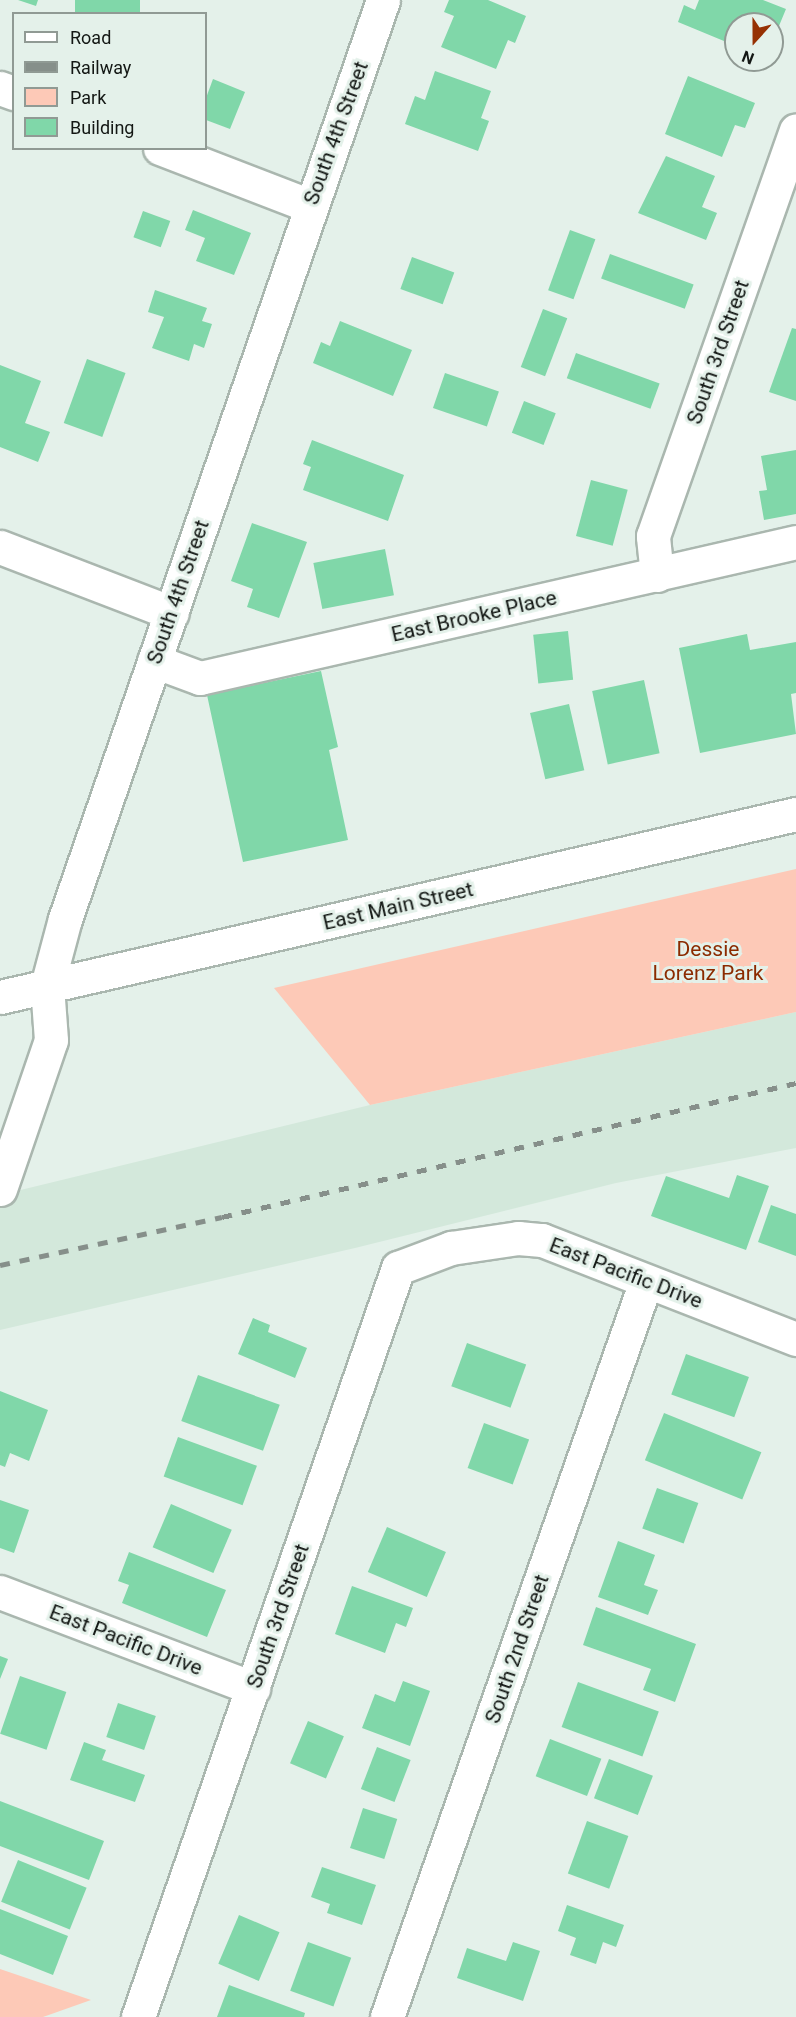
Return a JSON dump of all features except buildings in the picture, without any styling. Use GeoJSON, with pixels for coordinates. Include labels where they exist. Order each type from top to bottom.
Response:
{"type":"FeatureCollection","features":[{"type":"Feature","properties":{"kind":"street","name":"South 4th Street"},"geometry":{"type":"LineString","coordinates":[[0,1189],[51,1040],[47,986],[65,920],[383,0]]}},
{"type":"Feature","properties":{"kind":"street","name":"South 3rd Street"},"geometry":{"type":"LineString","coordinates":[[657,575],[653,536],[796,131]]}},
{"type":"Feature","properties":{"kind":"street"},"geometry":{"type":"LineString","coordinates":[[165,150],[310,206]]}},
{"type":"Feature","properties":{"kind":"street","name":"East Brooke Place"},"geometry":{"type":"LineString","coordinates":[[154,660],[200,678],[796,542]]}},
{"type":"Feature","properties":{"kind":"street"},"geometry":{"type":"LineString","coordinates":[[0,547],[172,613]]}},
{"type":"Feature","properties":{"kind":"street","name":"East Main Street"},"geometry":{"type":"LineString","coordinates":[[0,997],[796,814]]}},
{"type":"Feature","properties":{"kind":"street","name":"East Pacific Drive"},"geometry":{"type":"LineString","coordinates":[[451,1248],[518,1238],[542,1240],[796,1339]]}},
{"type":"Feature","properties":{"kind":"street","name":"South 3rd Street"},"geometry":{"type":"LineString","coordinates":[[138,2017],[399,1268],[451,1248]]}},
{"type":"Feature","properties":{"kind":"street","name":"South 2nd Street"},"geometry":{"type":"LineString","coordinates":[[387,2017],[646,1281]]}},
{"type":"Feature","properties":{"kind":"street","name":"East Pacific Drive"},"geometry":{"type":"LineString","coordinates":[[0,1592],[253,1688]]}},
{"type":"Feature","properties":{"kind":"shaded area"},"geometry":{"type":"Polygon","coordinates":[[[796,1012],[796,1148],[616,1183],[355,1248],[0,1330],[0,1195],[370,1105],[796,1012]]]}},
{"type":"Feature","properties":{"kind":"green space","name":"Dessie Lorenz Park"},"geometry":{"type":"Polygon","coordinates":[[[796,869],[796,1012],[370,1105],[274,988],[796,869]]]}},
{"type":"Feature","properties":{"kind":"green space"},"geometry":{"type":"Polygon","coordinates":[[[0,1969],[91,2000],[43,2017],[0,2017],[0,1969]]]}},
{"type":"Feature","properties":{"kind":"railway"},"geometry":{"type":"LineString","coordinates":[[0,1265],[222,1217],[796,1083]]}}]}
